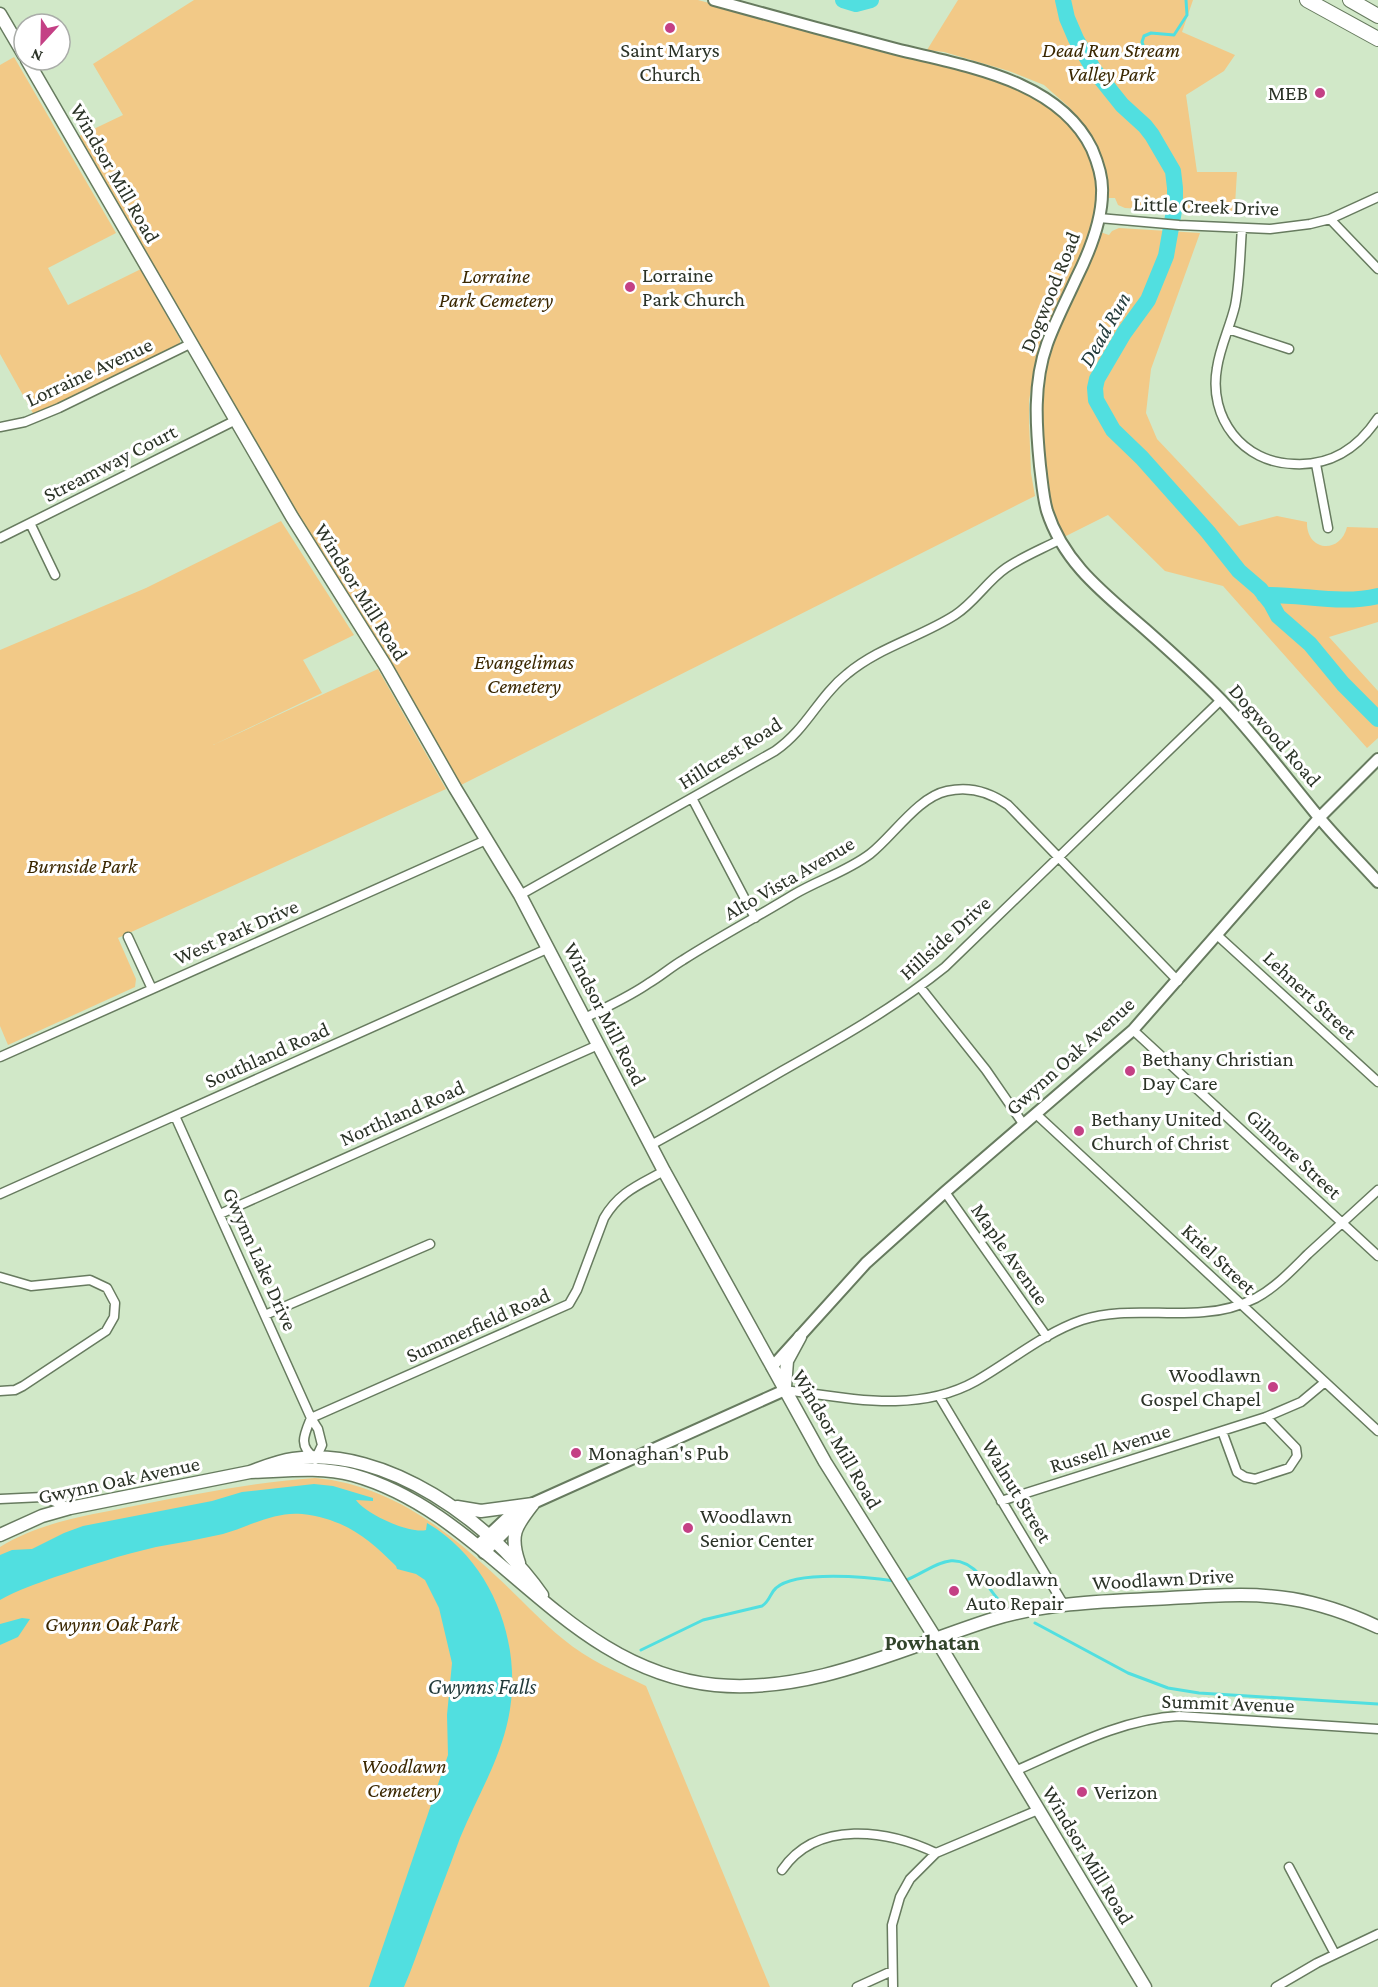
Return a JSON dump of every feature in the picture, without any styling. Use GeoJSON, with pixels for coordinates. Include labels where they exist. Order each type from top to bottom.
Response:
{"type":"FeatureCollection","features":[{"type":"Feature","properties":{"kind":"main road"},"geometry":{"type":"LineString","coordinates":[[1307,0],[1378,39]]}},
{"type":"Feature","properties":{"kind":"main road"},"geometry":{"type":"LineString","coordinates":[[1350,0],[1378,16]]}},
{"type":"Feature","properties":{"kind":"main road"},"geometry":{"type":"LineString","coordinates":[[1368,0],[1378,6]]}},
{"type":"Feature","properties":{"kind":"main road"},"geometry":{"type":"LineString","coordinates":[[0,14],[12,34]]}},
{"type":"Feature","properties":{"kind":"main road","name":"Windsor Mill Road"},"geometry":{"type":"LineString","coordinates":[[34,72],[292,517],[385,665],[520,895],[664,1171],[825,1462],[936,1639],[1145,1987]]}},
{"type":"Feature","properties":{"kind":"main road"},"geometry":{"type":"LineString","coordinates":[[785,1390],[787,1361],[800,1337]]}},
{"type":"Feature","properties":{"kind":"main road","name":"Gwynn Oak Avenue"},"geometry":{"type":"LineString","coordinates":[[0,1535],[22,1523],[70,1508],[250,1472],[274,1463],[294,1459],[351,1475],[400,1494],[424,1508],[480,1550]]}},
{"type":"Feature","properties":{"kind":"main road","name":"Gwynn Oak Avenue"},"geometry":{"type":"LineString","coordinates":[[315,1464],[339,1459],[376,1468],[452,1505],[492,1538]]}},
{"type":"Feature","properties":{"kind":"main road"},"geometry":{"type":"LineString","coordinates":[[452,1505],[481,1511],[533,1504]]}},
{"type":"Feature","properties":{"kind":"main road"},"geometry":{"type":"LineString","coordinates":[[520,1567],[514,1549],[515,1531],[533,1504]]}},
{"type":"Feature","properties":{"kind":"main road","name":"Woodlawn Drive"},"geometry":{"type":"LineString","coordinates":[[492,1538],[520,1567],[548,1604]]}},
{"type":"Feature","properties":{"kind":"main road","name":"Woodlawn Drive"},"geometry":{"type":"LineString","coordinates":[[480,1550],[594,1641],[622,1657],[663,1675],[713,1685],[762,1687],[784,1684],[844,1670],[995,1619],[1064,1605],[1098,1601],[1238,1594],[1265,1595],[1318,1604],[1378,1626]]}},
{"type":"Feature","properties":{"kind":"street","name":"Dogwood Road"},"geometry":{"type":"LineString","coordinates":[[714,0],[978,70],[1034,92],[1071,118],[1088,143],[1102,179],[1102,192],[1099,218],[1084,261],[1046,346],[1039,376],[1037,419],[1046,508],[1059,540],[1087,578],[1176,656],[1221,700],[1320,818],[1378,882]]}},
{"type":"Feature","properties":{"kind":"street","name":"Little Creek Drive"},"geometry":{"type":"LineString","coordinates":[[1099,218],[1179,225],[1289,228],[1330,219],[1378,197]]}},
{"type":"Feature","properties":{"kind":"street"},"geometry":{"type":"LineString","coordinates":[[1330,219],[1378,269]]}},
{"type":"Feature","properties":{"kind":"street"},"geometry":{"type":"LineString","coordinates":[[1242,228],[1237,289],[1215,380],[1218,411],[1225,424],[1244,447],[1256,455],[1286,464],[1316,464],[1344,454],[1367,434],[1378,418]]}},
{"type":"Feature","properties":{"kind":"street"},"geometry":{"type":"LineString","coordinates":[[1228,329],[1289,350]]}},
{"type":"Feature","properties":{"kind":"street","name":"Lorraine Avenue"},"geometry":{"type":"LineString","coordinates":[[0,427],[25,422],[59,408],[192,343]]}},
{"type":"Feature","properties":{"kind":"street","name":"Streamway Court"},"geometry":{"type":"LineString","coordinates":[[0,538],[236,420]]}},
{"type":"Feature","properties":{"kind":"street"},"geometry":{"type":"LineString","coordinates":[[1316,464],[1328,528]]}},
{"type":"Feature","properties":{"kind":"street"},"geometry":{"type":"LineString","coordinates":[[30,523],[55,575]]}},
{"type":"Feature","properties":{"kind":"street","name":"Hillcrest Road"},"geometry":{"type":"LineString","coordinates":[[520,895],[789,741],[837,683],[865,661],[956,614],[1006,568],[1059,540]]}},
{"type":"Feature","properties":{"kind":"street","name":"Hillside Drive"},"geometry":{"type":"LineString","coordinates":[[651,1145],[874,1019],[920,987],[945,967],[1221,700]]}},
{"type":"Feature","properties":{"kind":"street","name":"Gwynn Oak Avenue"},"geometry":{"type":"LineString","coordinates":[[772,1367],[866,1263],[1133,1030],[1320,818],[1378,759]]}},
{"type":"Feature","properties":{"kind":"street","name":"Alto Vista Avenue"},"geometry":{"type":"LineString","coordinates":[[585,1018],[648,984],[682,960],[799,892],[848,868],[870,853],[926,802],[946,791],[973,790],[998,798],[1008,805],[1178,981]]}},
{"type":"Feature","properties":{"kind":"street"},"geometry":{"type":"LineString","coordinates":[[692,798],[755,918]]}},
{"type":"Feature","properties":{"kind":"street","name":"West Park Drive"},"geometry":{"type":"LineString","coordinates":[[0,1057],[486,840]]}},
{"type":"Feature","properties":{"kind":"street","name":"Lehnert Street"},"geometry":{"type":"LineString","coordinates":[[1217,935],[1378,1082]]}},
{"type":"Feature","properties":{"kind":"street"},"geometry":{"type":"LineString","coordinates":[[128,937],[152,989]]}},
{"type":"Feature","properties":{"kind":"street","name":"Southland Road"},"geometry":{"type":"LineString","coordinates":[[0,1194],[549,948]]}},
{"type":"Feature","properties":{"kind":"street"},"geometry":{"type":"LineString","coordinates":[[920,987],[986,1070],[1024,1125]]}},
{"type":"Feature","properties":{"kind":"street","name":"Gilmore Street"},"geometry":{"type":"LineString","coordinates":[[1133,1030],[1378,1256]]}},
{"type":"Feature","properties":{"kind":"street","name":"Northland Road"},"geometry":{"type":"LineString","coordinates":[[220,1214],[598,1045]]}},
{"type":"Feature","properties":{"kind":"street","name":"Kriel Street"},"geometry":{"type":"LineString","coordinates":[[1036,1114],[1378,1431]]}},
{"type":"Feature","properties":{"kind":"street","name":"Gwynn Lake Drive"},"geometry":{"type":"LineString","coordinates":[[175,1116],[318,1429],[322,1445],[315,1464]]}},
{"type":"Feature","properties":{"kind":"street","name":"Summerfield Road"},"geometry":{"type":"LineString","coordinates":[[311,1418],[569,1304],[577,1290],[604,1218],[611,1207],[627,1191],[664,1171]]}},
{"type":"Feature","properties":{"kind":"street"},"geometry":{"type":"LineString","coordinates":[[480,1550],[508,1516],[785,1390],[884,1402],[903,1402],[939,1396],[975,1382],[1047,1337],[1094,1316],[1204,1312],[1241,1304],[1257,1297],[1281,1280],[1378,1190]]}},
{"type":"Feature","properties":{"kind":"street","name":"Maple Avenue"},"geometry":{"type":"LineString","coordinates":[[945,1192],[1047,1337]]}},
{"type":"Feature","properties":{"kind":"street"},"geometry":{"type":"LineString","coordinates":[[265,1315],[430,1244]]}},
{"type":"Feature","properties":{"kind":"street"},"geometry":{"type":"LineString","coordinates":[[0,1276],[31,1286],[90,1280],[107,1288],[115,1303],[114,1317],[106,1331],[23,1386],[3,1391]]}},
{"type":"Feature","properties":{"kind":"street","name":"Russell Avenue"},"geometry":{"type":"LineString","coordinates":[[1001,1501],[1266,1417],[1301,1402],[1325,1382]]}},
{"type":"Feature","properties":{"kind":"street","name":"Walnut Street"},"geometry":{"type":"LineString","coordinates":[[939,1396],[1064,1605]]}},
{"type":"Feature","properties":{"kind":"street"},"geometry":{"type":"LineString","coordinates":[[1222,1431],[1237,1472],[1245,1477],[1255,1479],[1289,1468],[1297,1456],[1296,1448],[1266,1417]]}},
{"type":"Feature","properties":{"kind":"street"},"geometry":{"type":"LineString","coordinates":[[311,1418],[306,1430],[304,1446],[315,1464]]}},
{"type":"Feature","properties":{"kind":"street"},"geometry":{"type":"LineString","coordinates":[[0,1499],[44,1497],[70,1508]]}},
{"type":"Feature","properties":{"kind":"street","name":"Summit Avenue"},"geometry":{"type":"LineString","coordinates":[[1015,1771],[1118,1727],[1155,1717],[1179,1716],[1378,1729]]}},
{"type":"Feature","properties":{"kind":"street"},"geometry":{"type":"LineString","coordinates":[[893,1987],[892,1925],[900,1897],[910,1879],[936,1853],[1038,1810]]}},
{"type":"Feature","properties":{"kind":"street"},"geometry":{"type":"LineString","coordinates":[[782,1870],[798,1852],[809,1845],[821,1840],[852,1834],[870,1834],[903,1840],[936,1853]]}},
{"type":"Feature","properties":{"kind":"street"},"geometry":{"type":"LineString","coordinates":[[1288,1867],[1335,1954]]}},
{"type":"Feature","properties":{"kind":"street"},"geometry":{"type":"LineString","coordinates":[[1276,1987],[1335,1954],[1378,1934]]}},
{"type":"Feature","properties":{"kind":"street"},"geometry":{"type":"LineString","coordinates":[[857,1987],[892,1971]]}},
{"type":"Feature","properties":{"kind":"green space","name":"Lorraine Park Cemetery"},"geometry":{"type":"Polygon","coordinates":[[[194,0],[698,0],[977,75],[1031,95],[1066,120],[1080,137],[1095,170],[1098,190],[1095,218],[1086,244],[1047,328],[1035,364],[1029,401],[1029,421],[1031,473],[1035,496],[459,786],[296,515],[77,137],[123,115],[93,64],[194,0]]]}},
{"type":"Feature","properties":{"kind":"green space","name":"Dead Run Stream Valley Park"},"geometry":{"type":"Polygon","coordinates":[[[958,0],[1193,0],[1182,32],[1235,55],[1224,71],[1186,95],[1197,172],[1237,172],[1235,205],[1232,211],[1225,214],[1125,208],[1118,205],[1115,198],[1103,198],[1091,141],[1070,108],[1044,85],[1009,71],[944,52],[927,50],[958,0]]]}},
{"type":"Feature","properties":{"kind":"green space"},"geometry":{"type":"Polygon","coordinates":[[[12,58],[12,72],[23,72],[116,233],[48,268],[68,305],[141,269],[180,339],[180,344],[34,415],[0,354],[0,65],[12,58]]]}},
{"type":"Feature","properties":{"kind":"green space"},"geometry":{"type":"Polygon","coordinates":[[[1119,228],[1200,233],[1151,369],[1146,413],[1157,439],[1239,526],[1277,516],[1307,522],[1308,532],[1312,539],[1324,546],[1338,542],[1347,527],[1378,528],[1378,622],[1329,637],[1378,691],[1378,738],[1367,748],[1223,586],[1165,571],[1108,515],[1060,539],[1044,494],[1038,378],[1097,231],[1109,235],[1119,228]]]}},
{"type":"Feature","properties":{"kind":"green space","name":"Burnside Park"},"geometry":{"type":"Polygon","coordinates":[[[281,521],[354,635],[303,660],[322,693],[213,745],[378,669],[446,789],[118,938],[136,979],[135,987],[8,1045],[0,1026],[0,650],[146,588],[281,521]]]}},
{"type":"Feature","properties":{"kind":"green space","name":"Woodlawn Cemetery"},"geometry":{"type":"Polygon","coordinates":[[[315,1478],[366,1489],[413,1511],[477,1558],[546,1624],[582,1653],[646,1686],[770,1987],[0,1987],[0,1547],[33,1531],[85,1516],[227,1489],[315,1478]]]}},
{"type":"Feature","properties":{"kind":"water","name":"Gwynns Falls"},"geometry":{"type":"Polygon","coordinates":[[[314,1484],[333,1486],[373,1498],[373,1501],[356,1500],[388,1522],[419,1530],[426,1530],[427,1523],[450,1540],[470,1560],[486,1583],[499,1609],[507,1636],[512,1664],[512,1692],[504,1736],[460,1838],[404,1987],[369,1987],[448,1755],[447,1715],[452,1663],[439,1608],[425,1580],[416,1574],[397,1569],[375,1546],[343,1525],[317,1516],[292,1514],[272,1517],[223,1534],[117,1557],[34,1585],[0,1600],[0,1555],[12,1550],[32,1549],[83,1526],[212,1501],[242,1492],[314,1484]]]}},
{"type":"Feature","properties":{"kind":"water"},"geometry":{"type":"Polygon","coordinates":[[[22,1618],[30,1619],[18,1637],[0,1645],[0,1624],[22,1618]]]}},
{"type":"Feature","properties":{"kind":"waterway","name":"Dead Run"},"geometry":{"type":"LineString","coordinates":[[843,0],[856,4],[871,0]]}},
{"type":"Feature","properties":{"kind":"waterway","name":"Dead Run"},"geometry":{"type":"LineString","coordinates":[[1063,0],[1067,18],[1076,39],[1094,70],[1122,105],[1152,135],[1173,171],[1175,188],[1175,205],[1166,256],[1148,300],[1124,333],[1097,379],[1096,400],[1113,430],[1142,458],[1208,532],[1239,571],[1260,589],[1278,616],[1310,644],[1343,684],[1378,719]]}},
{"type":"Feature","properties":{"kind":"waterway"},"geometry":{"type":"LineString","coordinates":[[1080,46],[1093,52],[1129,57],[1137,54],[1144,48],[1142,42],[1144,36],[1151,33],[1174,35],[1187,15],[1186,0]]}},
{"type":"Feature","properties":{"kind":"waterway"},"geometry":{"type":"LineString","coordinates":[[1264,595],[1350,600],[1378,596]]}},
{"type":"Feature","properties":{"kind":"waterway"},"geometry":{"type":"LineString","coordinates":[[904,1581],[933,1566],[951,1561],[960,1562],[970,1566],[980,1575],[1000,1601]]}},
{"type":"Feature","properties":{"kind":"waterway"},"geometry":{"type":"LineString","coordinates":[[641,1650],[703,1620],[762,1606],[772,1592],[786,1582],[833,1576],[895,1581]]}},
{"type":"Feature","properties":{"kind":"waterway"},"geometry":{"type":"LineString","coordinates":[[1035,1623],[1128,1673],[1168,1688],[1199,1693],[1378,1704]]}},
{"type":"Feature","properties":{"kind":"place","name":"Saint Marys Church"},"geometry":{"type":"Point","coordinates":[670,28]}},
{"type":"Feature","properties":{"kind":"place","name":"MEB"},"geometry":{"type":"Point","coordinates":[1320,93]}},
{"type":"Feature","properties":{"kind":"place","name":"Lorraine Park Church"},"geometry":{"type":"Point","coordinates":[630,287]}},
{"type":"Feature","properties":{"kind":"place","name":"Bethany Christian Day Care"},"geometry":{"type":"Point","coordinates":[1130,1071]}},
{"type":"Feature","properties":{"kind":"place","name":"Bethany United Church of Christ"},"geometry":{"type":"Point","coordinates":[1079,1131]}},
{"type":"Feature","properties":{"kind":"place","name":"Woodlawn Gospel Chapel"},"geometry":{"type":"Point","coordinates":[1273,1387]}},
{"type":"Feature","properties":{"kind":"place","name":"Monaghan's Pub"},"geometry":{"type":"Point","coordinates":[576,1453]}},
{"type":"Feature","properties":{"kind":"place","name":"Woodlawn Senior Center"},"geometry":{"type":"Point","coordinates":[688,1528]}},
{"type":"Feature","properties":{"kind":"place","name":"Woodlawn Auto Repair"},"geometry":{"type":"Point","coordinates":[954,1591]}},
{"type":"Feature","properties":{"kind":"place","name":"Verizon"},"geometry":{"type":"Point","coordinates":[1082,1792]}},
{"type":"Feature","properties":{"kind":"district","name":"Powhatan"},"geometry":{"type":"Point","coordinates":[932,1642]}},
{"type":"Feature","properties":{"kind":"park label","name":"Evangelimas Cemetery"},"geometry":{"type":"Point","coordinates":[524,674]}},
{"type":"Feature","properties":{"kind":"park label","name":"Gwynn Oak Park"},"geometry":{"type":"Point","coordinates":[112,1624]}}]}
